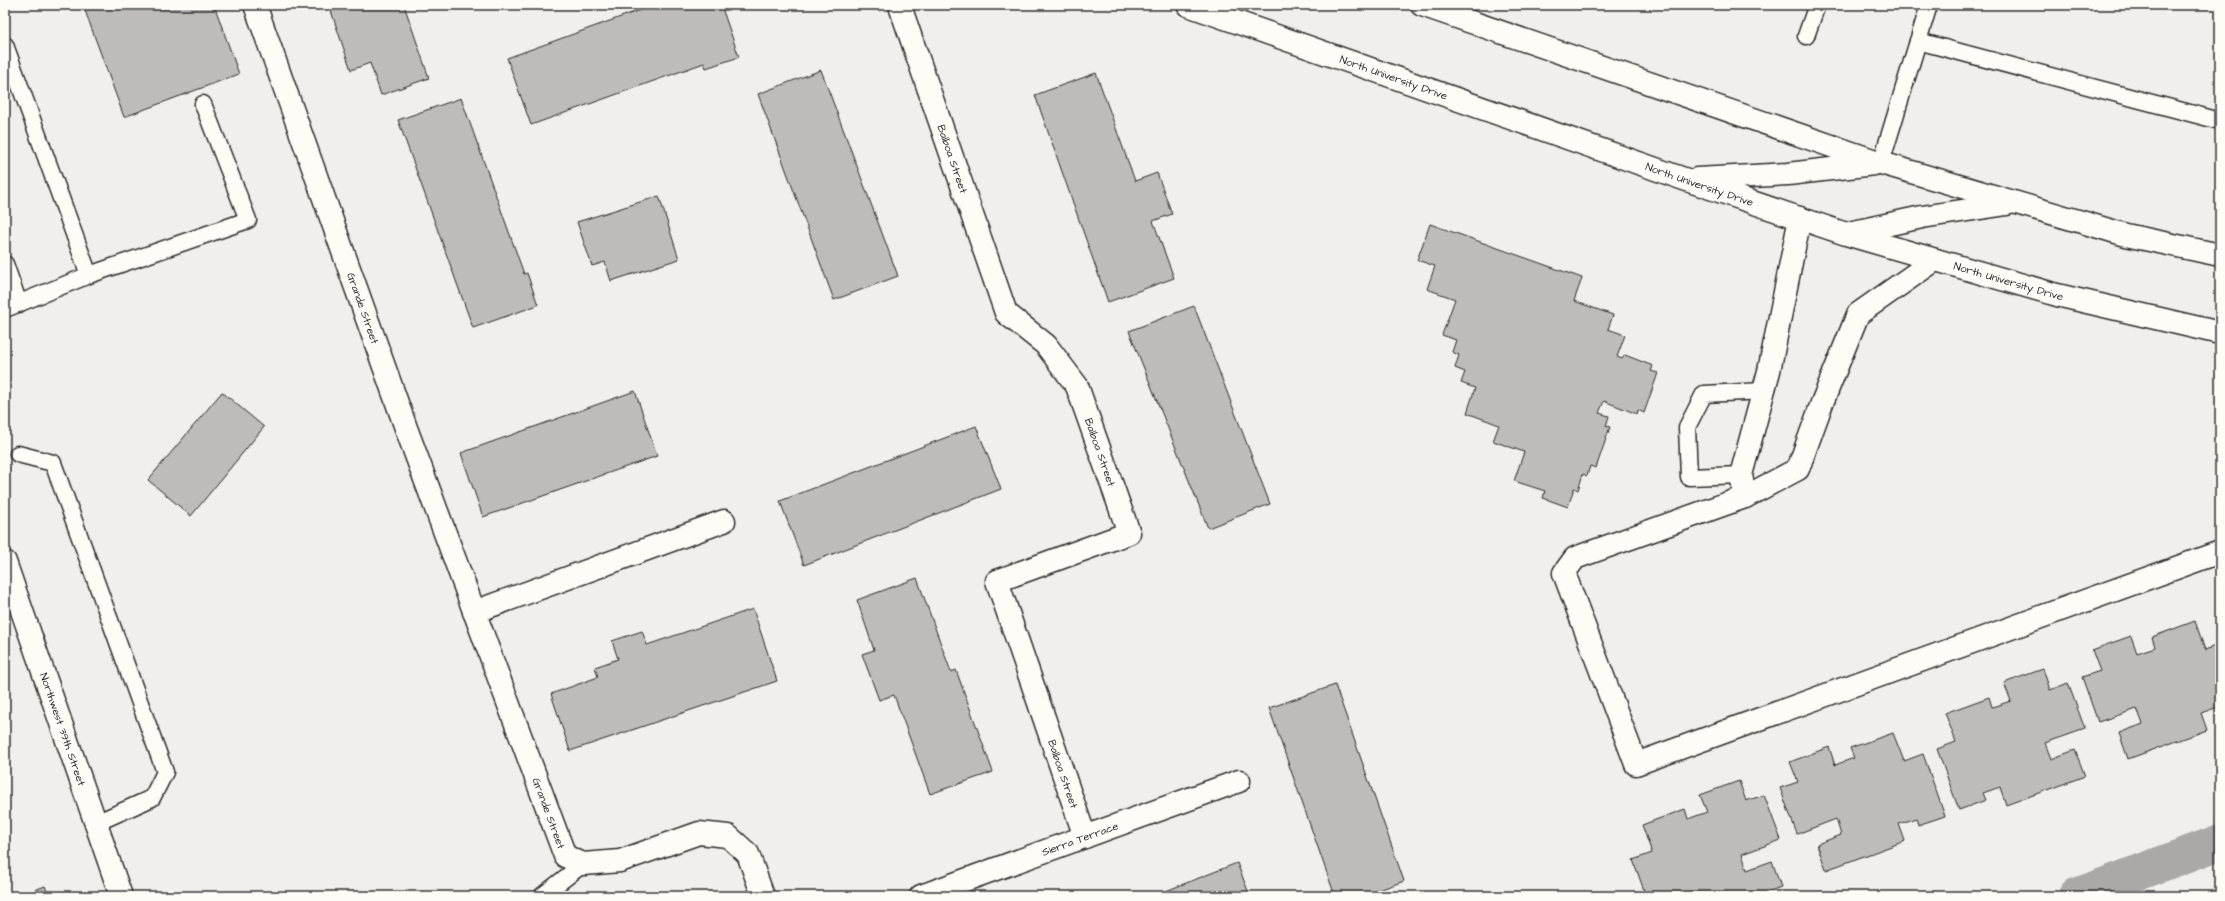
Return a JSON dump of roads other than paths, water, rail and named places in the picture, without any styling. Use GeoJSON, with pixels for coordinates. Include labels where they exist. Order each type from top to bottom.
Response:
{"type":"FeatureCollection","features":[{"type":"Feature","properties":{"kind":"street","name":"Grande Street"},"geometry":{"type":"LineString","coordinates":[[255,5],[474,612],[565,856],[584,864],[620,861],[699,833],[728,836],[748,854],[763,896]]}},
{"type":"Feature","properties":{"kind":"street","name":"Balboa Street"},"geometry":{"type":"LineString","coordinates":[[903,5],[901,9],[1006,313],[1046,345],[1077,386],[1129,533],[997,581],[1085,837]]}},
{"type":"Feature","properties":{"kind":"street","name":"North University Drive"},"geometry":{"type":"LineString","coordinates":[[1188,5],[1684,179],[1846,234],[2057,295],[2220,333]]}},
{"type":"Feature","properties":{"kind":"street"},"geometry":{"type":"LineString","coordinates":[[1422,5],[1881,163],[2126,235],[2220,255]]}},
{"type":"Feature","properties":{"kind":"street"},"geometry":{"type":"LineString","coordinates":[[1684,179],[1788,174],[1881,163]]}},
{"type":"Feature","properties":{"kind":"street"},"geometry":{"type":"LineString","coordinates":[[1846,234],[1922,217],[2013,203]]}},
{"type":"Feature","properties":{"kind":"street"},"geometry":{"type":"LineString","coordinates":[[1745,497],[1741,475],[1764,391],[1800,218]]}},
{"type":"Feature","properties":{"kind":"street"},"geometry":{"type":"LineString","coordinates":[[1936,260],[1858,314],[1822,403],[1798,470],[1745,497],[1575,558],[1564,573],[1636,764],[2220,552]]}},
{"type":"Feature","properties":{"kind":"street"},"geometry":{"type":"LineString","coordinates":[[474,612],[724,521]]}},
{"type":"Feature","properties":{"kind":"street","name":"Northwest 39th Street"},"geometry":{"type":"LineString","coordinates":[[7,571],[121,896]]}},
{"type":"Feature","properties":{"kind":"street","name":"Sierra Terrace"},"geometry":{"type":"LineString","coordinates":[[921,896],[1239,781]]}},
{"type":"Feature","properties":{"kind":"lane"},"geometry":{"type":"LineString","coordinates":[[1806,36],[1817,5]]}},
{"type":"Feature","properties":{"kind":"lane"},"geometry":{"type":"LineString","coordinates":[[1881,163],[1929,5]]}},
{"type":"Feature","properties":{"kind":"lane"},"geometry":{"type":"LineString","coordinates":[[1918,41],[2220,121]]}},
{"type":"Feature","properties":{"kind":"lane"},"geometry":{"type":"LineString","coordinates":[[5,44],[89,275]]}},
{"type":"Feature","properties":{"kind":"lane"},"geometry":{"type":"LineString","coordinates":[[5,264],[12,306],[89,275],[248,220],[203,104]]}},
{"type":"Feature","properties":{"kind":"lane"},"geometry":{"type":"LineString","coordinates":[[1741,475],[1689,477],[1687,427],[1704,394],[1764,391]]}},
{"type":"Feature","properties":{"kind":"lane"},"geometry":{"type":"LineString","coordinates":[[18,454],[53,463],[165,772],[152,798],[96,823]]}},
{"type":"Feature","properties":{"kind":"lane"},"geometry":{"type":"LineString","coordinates":[[542,896],[584,864]]}},
{"type":"Feature","properties":{"kind":"waterway"},"geometry":{"type":"LineString","coordinates":[[2076,896],[2220,842]]}}]}
